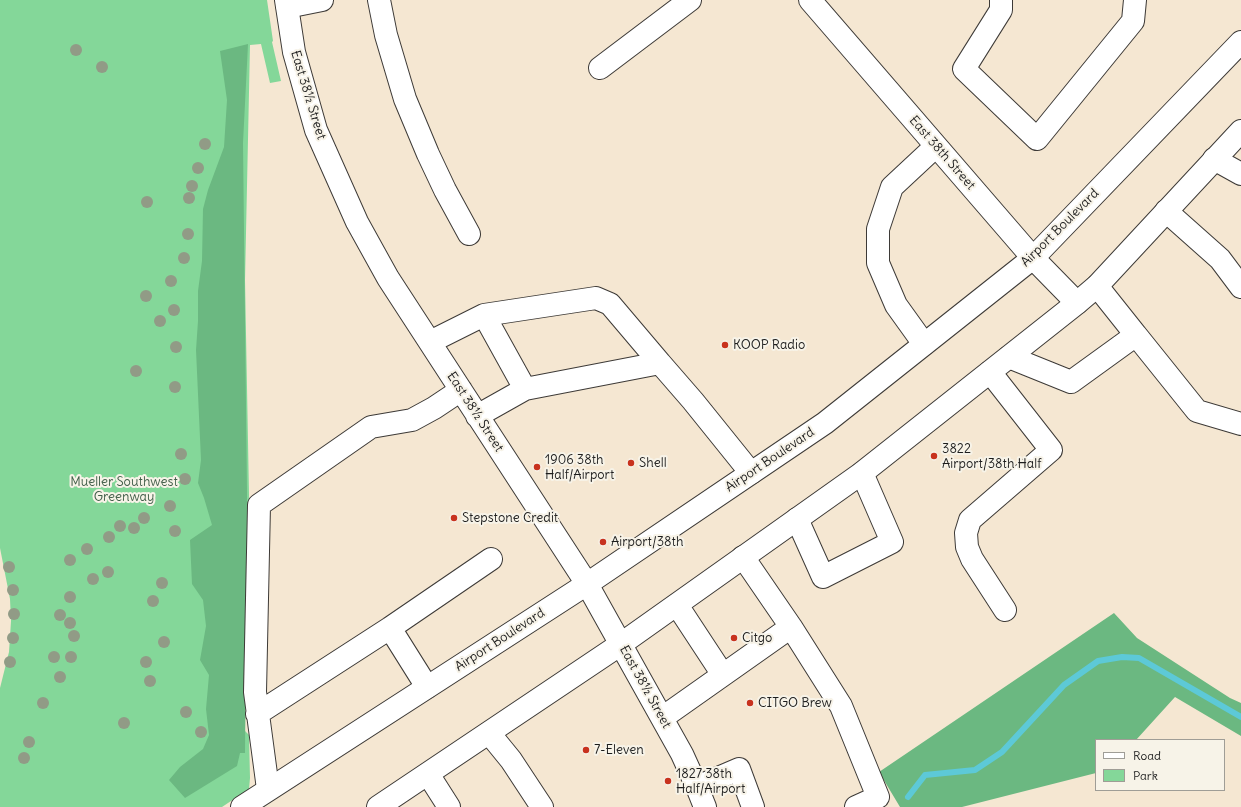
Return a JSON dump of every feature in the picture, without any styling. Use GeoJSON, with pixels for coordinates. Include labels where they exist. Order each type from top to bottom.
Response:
{"type":"FeatureCollection","features":[{"type":"Feature","properties":{"kind":"main road"},"geometry":{"type":"LineString","coordinates":[[286,3],[322,0]]}},
{"type":"Feature","properties":{"kind":"main road"},"geometry":{"type":"LineString","coordinates":[[379,0],[386,35],[398,80],[405,99],[442,184],[469,234]]}},
{"type":"Feature","properties":{"kind":"main road"},"geometry":{"type":"LineString","coordinates":[[600,68],[690,0]]}},
{"type":"Feature","properties":{"kind":"main road","name":"East 38th Street"},"geometry":{"type":"LineString","coordinates":[[810,0],[1033,258],[1077,303]]}},
{"type":"Feature","properties":{"kind":"main road"},"geometry":{"type":"LineString","coordinates":[[1001,0],[1001,10],[964,69],[1037,139],[1133,22],[1135,0]]}},
{"type":"Feature","properties":{"kind":"main road","name":"East 38½ Street"},"geometry":{"type":"LineString","coordinates":[[286,3],[294,52],[316,130],[357,222],[388,278],[587,584],[682,754],[705,807]]}},
{"type":"Feature","properties":{"kind":"main road","name":"Airport Boulevard"},"geometry":{"type":"LineString","coordinates":[[258,800],[587,584],[825,423],[1033,258],[1241,42]]}},
{"type":"Feature","properties":{"kind":"main road"},"geometry":{"type":"LineString","coordinates":[[378,807],[621,644],[862,473],[1097,286],[1241,131]]}},
{"type":"Feature","properties":{"kind":"main road"},"geometry":{"type":"LineString","coordinates":[[924,344],[896,305],[878,263],[878,229],[892,187],[936,146]]}},
{"type":"Feature","properties":{"kind":"main road"},"geometry":{"type":"LineString","coordinates":[[1214,159],[1241,174]]}},
{"type":"Feature","properties":{"kind":"main road"},"geometry":{"type":"LineString","coordinates":[[1166,211],[1220,259],[1241,287]]}},
{"type":"Feature","properties":{"kind":"main road"},"geometry":{"type":"LineString","coordinates":[[1097,286],[1197,411],[1241,424]]}},
{"type":"Feature","properties":{"kind":"main road"},"geometry":{"type":"LineString","coordinates":[[430,342],[484,315],[596,298],[610,304],[693,401],[751,473]]}},
{"type":"Feature","properties":{"kind":"main road"},"geometry":{"type":"LineString","coordinates":[[484,315],[525,388]]}},
{"type":"Feature","properties":{"kind":"main road"},"geometry":{"type":"LineString","coordinates":[[1009,357],[1071,382],[1136,334]]}},
{"type":"Feature","properties":{"kind":"main road"},"geometry":{"type":"LineString","coordinates":[[478,416],[525,388],[660,363]]}},
{"type":"Feature","properties":{"kind":"main road"},"geometry":{"type":"LineString","coordinates":[[990,372],[1051,450],[970,520],[966,533],[967,546],[972,559],[1005,610]]}},
{"type":"Feature","properties":{"kind":"main road"},"geometry":{"type":"LineString","coordinates":[[258,800],[257,714],[254,692],[259,505],[371,427],[412,420],[434,408],[461,390]]}},
{"type":"Feature","properties":{"kind":"main road"},"geometry":{"type":"LineString","coordinates":[[796,519],[823,577],[892,542],[862,473]]}},
{"type":"Feature","properties":{"kind":"main road"},"geometry":{"type":"LineString","coordinates":[[744,557],[791,626],[841,706],[878,797],[856,807]]}},
{"type":"Feature","properties":{"kind":"main road"},"geometry":{"type":"LineString","coordinates":[[257,714],[390,628],[491,559]]}},
{"type":"Feature","properties":{"kind":"main road"},"geometry":{"type":"LineString","coordinates":[[677,605],[723,675]]}},
{"type":"Feature","properties":{"kind":"main road"},"geometry":{"type":"LineString","coordinates":[[662,718],[791,626]]}},
{"type":"Feature","properties":{"kind":"main road"},"geometry":{"type":"LineString","coordinates":[[390,628],[428,687]]}},
{"type":"Feature","properties":{"kind":"main road"},"geometry":{"type":"LineString","coordinates":[[489,733],[510,760],[542,807]]}},
{"type":"Feature","properties":{"kind":"main road"},"geometry":{"type":"LineString","coordinates":[[697,787],[739,769],[754,807]]}},
{"type":"Feature","properties":{"kind":"main road"},"geometry":{"type":"LineString","coordinates":[[428,774],[449,807]]}},
{"type":"Feature","properties":{"kind":"green space","name":"Mueller Southwest Greenway"},"geometry":{"type":"Polygon","coordinates":[[[0,0],[267,0],[272,42],[281,81],[270,83],[261,44],[250,45],[245,280],[249,495],[245,731],[249,735],[250,778],[249,789],[222,807],[0,807],[0,688],[9,652],[11,621],[10,599],[0,548],[0,0]]]}},
{"type":"Feature","properties":{"kind":"green space"},"geometry":{"type":"Polygon","coordinates":[[[248,44],[243,143],[247,493],[245,753],[240,753],[237,766],[185,798],[169,780],[180,767],[203,749],[209,735],[206,709],[209,675],[200,660],[206,626],[203,600],[192,584],[190,540],[212,525],[198,483],[201,460],[196,350],[198,291],[202,261],[203,209],[208,190],[224,147],[227,100],[220,51],[248,44]]]}},
{"type":"Feature","properties":{"kind":"green space"},"geometry":{"type":"Polygon","coordinates":[[[1114,613],[1137,638],[1230,698],[1241,703],[1241,736],[1175,697],[1137,739],[1095,739],[1095,773],[962,807],[900,807],[879,772],[1114,613]]]}},
{"type":"Feature","properties":{"kind":"waterway"},"geometry":{"type":"LineString","coordinates":[[908,797],[925,775],[975,770],[1002,752],[1064,685],[1098,661],[1122,657],[1139,658],[1241,717]]}},
{"type":"Feature","properties":{"kind":"place","name":"KOOP Radio"},"geometry":{"type":"Point","coordinates":[725,345]}},
{"type":"Feature","properties":{"kind":"place","name":"3822 Airport/38th Half"},"geometry":{"type":"Point","coordinates":[934,456]}},
{"type":"Feature","properties":{"kind":"place","name":"Shell"},"geometry":{"type":"Point","coordinates":[631,463]}},
{"type":"Feature","properties":{"kind":"place","name":"1906 38th Half/Airport"},"geometry":{"type":"Point","coordinates":[537,467]}},
{"type":"Feature","properties":{"kind":"place","name":"Stepstone Credit"},"geometry":{"type":"Point","coordinates":[454,518]}},
{"type":"Feature","properties":{"kind":"place","name":"Airport/38th"},"geometry":{"type":"Point","coordinates":[603,542]}},
{"type":"Feature","properties":{"kind":"place","name":"Citgo"},"geometry":{"type":"Point","coordinates":[734,638]}},
{"type":"Feature","properties":{"kind":"place","name":"CITGO Brew"},"geometry":{"type":"Point","coordinates":[750,703]}},
{"type":"Feature","properties":{"kind":"place","name":"7-Eleven"},"geometry":{"type":"Point","coordinates":[586,750]}},
{"type":"Feature","properties":{"kind":"place","name":"1827 38th Half/Airport"},"geometry":{"type":"Point","coordinates":[668,781]}}]}
